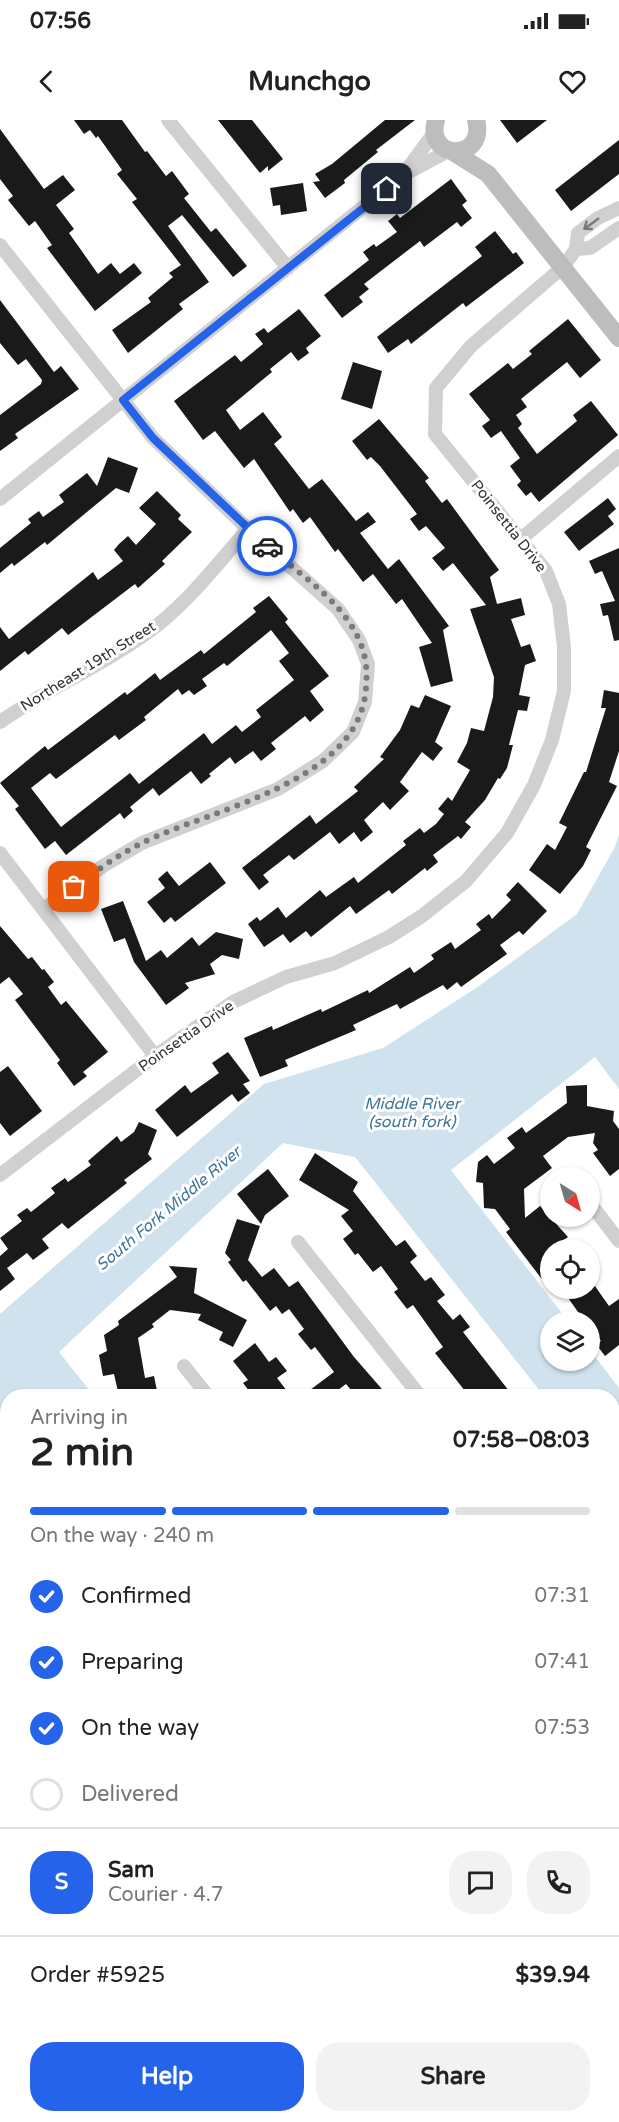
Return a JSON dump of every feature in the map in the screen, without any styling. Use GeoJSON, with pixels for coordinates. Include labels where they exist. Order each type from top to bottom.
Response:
{"type":"FeatureCollection","features":[{"type":"Feature","properties":{"kind":"street"},"geometry":{"type":"LineString","coordinates":[[168,120],[288,268]]}},
{"type":"Feature","properties":{"kind":"street"},"geometry":{"type":"LineString","coordinates":[[403,176],[433,125]]}},
{"type":"Feature","properties":{"kind":"street"},"geometry":{"type":"LineString","coordinates":[[433,125],[436,141],[488,174],[619,338]]}},
{"type":"Feature","properties":{"kind":"street"},"geometry":{"type":"LineString","coordinates":[[0,499],[403,176],[450,151],[468,148],[478,126]]}},
{"type":"Feature","properties":{"kind":"street"},"geometry":{"type":"LineString","coordinates":[[478,126],[488,174]]}},
{"type":"Feature","properties":{"kind":"street"},"geometry":{"type":"LineString","coordinates":[[563,267],[576,249],[578,233],[598,218],[619,208]]}},
{"type":"Feature","properties":{"kind":"street"},"geometry":{"type":"LineString","coordinates":[[576,249],[590,248],[619,228]]}},
{"type":"Feature","properties":{"kind":"street"},"geometry":{"type":"LineString","coordinates":[[0,245],[153,438],[248,530],[338,609],[359,640],[368,664],[365,702],[352,732],[323,761],[278,789],[142,843],[103,866],[44,909]]}},
{"type":"Feature","properties":{"kind":"street","name":"Poinsettia Drive"},"geometry":{"type":"LineString","coordinates":[[0,1175],[155,1056],[233,1002],[286,977],[335,963],[389,937],[422,916],[466,881],[507,833],[534,785],[548,752],[564,691],[564,647],[559,604],[546,571],[522,538],[435,434],[436,388],[471,346],[563,267]]}},
{"type":"Feature","properties":{"kind":"street"},"geometry":{"type":"LineString","coordinates":[[522,538],[619,456]]}},
{"type":"Feature","properties":{"kind":"street","name":"Northeast 19th Street"},"geometry":{"type":"LineString","coordinates":[[0,722],[26,703],[124,647],[159,624],[183,602],[248,530]]}},
{"type":"Feature","properties":{"kind":"street"},"geometry":{"type":"LineString","coordinates":[[0,853],[155,1056]]}},
{"type":"Feature","properties":{"kind":"street"},"geometry":{"type":"LineString","coordinates":[[600,1216],[619,1241]]}},
{"type":"Feature","properties":{"kind":"street"},"geometry":{"type":"LineString","coordinates":[[298,1242],[414,1389]]}},
{"type":"Feature","properties":{"kind":"street"},"geometry":{"type":"LineString","coordinates":[[184,1366],[202,1389]]}},
{"type":"Feature","properties":{"kind":"water","name":"Middle River (south fork)"},"geometry":{"type":"Polygon","coordinates":[[[619,834],[619,1089],[595,1057],[451,1170],[540,1285],[540,1299],[551,1299],[560,1311],[540,1311],[540,1371],[600,1371],[600,1363],[619,1389],[538,1389],[355,1157],[283,1143],[59,1352],[88,1389],[0,1389],[0,1314],[264,1084],[383,1048],[479,986],[577,914],[615,847],[619,834]]]}},
{"type":"Feature","properties":{"kind":"building"},"geometry":{"type":"Polygon","coordinates":[[[74,120],[122,120],[166,176],[172,171],[189,194],[184,198],[211,232],[216,228],[247,266],[233,277],[182,215],[168,226],[209,282],[179,304],[183,309],[128,353],[112,330],[151,302],[148,298],[173,277],[169,273],[181,265],[132,202],[137,199],[117,174],[122,170],[98,136],[96,138],[90,130],[84,134],[74,120]]]}},
{"type":"Feature","properties":{"kind":"building"},"geometry":{"type":"Polygon","coordinates":[[[218,120],[252,120],[283,159],[268,171],[268,166],[260,173],[218,120]]]}},
{"type":"Feature","properties":{"kind":"building"},"geometry":{"type":"Polygon","coordinates":[[[385,120],[415,120],[376,150],[378,152],[325,198],[313,182],[320,181],[315,174],[332,164],[385,120]]]}},
{"type":"Feature","properties":{"kind":"building"},"geometry":{"type":"Polygon","coordinates":[[[500,120],[547,120],[517,143],[500,120]]]}},
{"type":"Feature","properties":{"kind":"building"},"geometry":{"type":"Polygon","coordinates":[[[0,129],[44,189],[63,175],[75,190],[56,205],[74,229],[69,233],[98,274],[111,263],[120,274],[134,263],[142,273],[95,311],[47,248],[52,245],[35,221],[29,226],[8,200],[13,196],[0,179],[0,129]]]}},
{"type":"Feature","properties":{"kind":"building"},"geometry":{"type":"Polygon","coordinates":[[[619,140],[619,174],[571,211],[555,190],[619,140]]]}},
{"type":"Feature","properties":{"kind":"building"},"geometry":{"type":"Polygon","coordinates":[[[451,179],[467,201],[462,205],[472,218],[461,227],[457,222],[424,247],[420,241],[364,284],[369,289],[359,297],[363,302],[342,318],[324,295],[369,260],[363,252],[374,244],[376,247],[397,232],[388,221],[397,214],[400,218],[451,179]]]}},
{"type":"Feature","properties":{"kind":"building"},"geometry":{"type":"Polygon","coordinates":[[[303,183],[307,211],[281,215],[280,205],[273,206],[270,188],[303,183]]]}},
{"type":"Feature","properties":{"kind":"building"},"geometry":{"type":"Polygon","coordinates":[[[495,231],[513,254],[516,252],[524,263],[466,307],[463,303],[411,344],[408,339],[388,353],[377,337],[482,256],[475,247],[495,231]]]}},
{"type":"Feature","properties":{"kind":"building"},"geometry":{"type":"Polygon","coordinates":[[[0,300],[54,372],[61,366],[79,389],[15,434],[18,438],[0,451],[0,415],[41,384],[42,380],[26,359],[18,365],[0,343],[0,300]]]}},
{"type":"Feature","properties":{"kind":"building"},"geometry":{"type":"Polygon","coordinates":[[[299,309],[321,336],[306,348],[309,353],[298,361],[291,352],[270,369],[272,372],[226,410],[240,430],[263,412],[282,437],[274,444],[309,489],[322,479],[356,521],[368,512],[376,522],[360,533],[388,569],[399,559],[449,626],[443,630],[453,681],[431,687],[419,647],[432,643],[402,599],[396,604],[373,574],[363,582],[338,549],[335,552],[310,517],[303,523],[293,509],[290,512],[254,459],[244,468],[215,431],[203,440],[174,401],[235,355],[241,362],[263,344],[255,334],[264,328],[268,333],[299,309]]]}},
{"type":"Feature","properties":{"kind":"building"},"geometry":{"type":"Polygon","coordinates":[[[568,319],[601,360],[580,378],[567,362],[521,399],[527,407],[516,415],[522,424],[518,428],[537,454],[577,421],[573,415],[591,401],[618,435],[539,502],[531,492],[526,496],[517,485],[521,481],[510,466],[520,458],[501,431],[491,438],[482,426],[490,420],[469,394],[508,363],[513,369],[532,354],[529,351],[568,319]]]}},
{"type":"Feature","properties":{"kind":"building"},"geometry":{"type":"Polygon","coordinates":[[[353,362],[382,371],[372,409],[341,399],[353,362]]]}},
{"type":"Feature","properties":{"kind":"building"},"geometry":{"type":"Polygon","coordinates":[[[379,419],[429,478],[425,481],[442,503],[447,499],[499,570],[490,577],[497,604],[521,598],[525,615],[511,619],[521,647],[530,644],[536,661],[525,665],[519,695],[530,697],[527,711],[518,710],[509,745],[513,745],[507,768],[485,800],[465,822],[471,827],[461,839],[458,836],[433,855],[438,862],[427,871],[425,868],[392,894],[389,890],[356,914],[350,906],[311,937],[306,931],[290,943],[283,934],[264,947],[248,924],[257,917],[260,921],[278,907],[286,918],[320,890],[326,897],[354,877],[358,883],[406,845],[403,841],[420,828],[424,833],[436,824],[444,814],[438,809],[448,797],[452,801],[470,770],[457,762],[467,743],[471,728],[484,731],[493,697],[494,677],[470,609],[486,605],[453,563],[443,571],[432,558],[445,548],[426,526],[419,531],[410,519],[417,514],[380,466],[371,457],[367,460],[352,441],[379,419]]]}},
{"type":"Feature","properties":{"kind":"building"},"geometry":{"type":"Polygon","coordinates":[[[108,457],[138,468],[129,493],[116,488],[47,545],[45,542],[14,566],[12,563],[0,573],[0,548],[31,523],[28,519],[39,511],[43,517],[64,502],[59,495],[87,473],[97,486],[108,457]]]}},
{"type":"Feature","properties":{"kind":"building"},"geometry":{"type":"Polygon","coordinates":[[[157,491],[181,515],[178,519],[192,532],[162,561],[165,564],[138,588],[135,584],[68,635],[62,628],[28,655],[25,651],[0,671],[0,627],[9,639],[93,572],[98,580],[123,561],[114,550],[119,544],[128,536],[136,545],[156,524],[139,508],[157,491]]]}},
{"type":"Feature","properties":{"kind":"building"},"geometry":{"type":"Polygon","coordinates":[[[608,498],[616,509],[608,516],[614,524],[579,551],[564,532],[608,498]]]}},
{"type":"Feature","properties":{"kind":"building"},"geometry":{"type":"Polygon","coordinates":[[[619,548],[619,640],[614,641],[608,615],[603,616],[600,604],[615,601],[602,571],[595,574],[589,561],[619,548]]]}},
{"type":"Feature","properties":{"kind":"building"},"geometry":{"type":"Polygon","coordinates":[[[269,596],[288,619],[285,622],[329,676],[310,691],[324,710],[310,722],[305,716],[271,743],[276,749],[261,761],[253,751],[235,764],[230,757],[209,774],[211,776],[201,784],[191,771],[159,796],[153,788],[130,807],[133,811],[124,819],[120,813],[66,855],[55,841],[45,849],[15,809],[19,806],[0,783],[45,746],[48,750],[125,692],[127,695],[155,673],[160,680],[201,650],[204,654],[256,612],[253,608],[269,596]],[[271,630],[227,666],[224,663],[202,679],[207,686],[194,695],[189,690],[182,695],[178,689],[144,717],[146,720],[119,740],[115,735],[56,779],[50,773],[31,788],[61,827],[130,773],[139,784],[204,733],[212,744],[236,725],[242,732],[261,717],[256,710],[294,680],[279,661],[289,653],[271,630]]]}},
{"type":"Feature","properties":{"kind":"building"},"geometry":{"type":"Polygon","coordinates":[[[604,690],[619,693],[619,751],[609,782],[617,786],[586,847],[591,850],[583,866],[560,894],[529,870],[547,844],[555,850],[567,827],[559,823],[586,772],[606,708],[601,708],[604,690]]]}},
{"type":"Feature","properties":{"kind":"building"},"geometry":{"type":"Polygon","coordinates":[[[425,695],[451,706],[435,742],[443,748],[433,761],[422,752],[400,782],[409,791],[390,810],[383,802],[364,820],[373,832],[361,842],[354,832],[339,844],[330,832],[294,860],[289,855],[263,875],[269,882],[259,890],[242,868],[310,815],[316,824],[358,791],[354,787],[384,759],[380,757],[400,730],[411,705],[419,708],[425,695]]]}},
{"type":"Feature","properties":{"kind":"building"},"geometry":{"type":"Polygon","coordinates":[[[210,862],[226,883],[175,922],[171,917],[164,923],[147,902],[165,888],[158,879],[167,871],[179,886],[210,862]]]}},
{"type":"Feature","properties":{"kind":"building"},"geometry":{"type":"Polygon","coordinates":[[[518,882],[547,911],[523,935],[519,931],[500,945],[507,954],[461,987],[457,982],[447,990],[443,985],[400,1009],[397,1004],[353,1025],[356,1030],[285,1060],[288,1066],[260,1077],[244,1038],[272,1026],[273,1030],[321,1009],[322,1012],[368,990],[369,993],[410,967],[414,973],[434,959],[431,955],[451,942],[455,949],[481,930],[476,924],[489,914],[492,919],[511,900],[506,895],[518,882]]]}},
{"type":"Feature","properties":{"kind":"building"},"geometry":{"type":"Polygon","coordinates":[[[123,901],[146,961],[161,950],[167,958],[192,937],[199,946],[216,932],[243,939],[239,959],[222,955],[210,964],[215,974],[185,983],[189,988],[166,1005],[134,962],[125,938],[114,942],[101,909],[123,901]]]}},
{"type":"Feature","properties":{"kind":"building"},"geometry":{"type":"Polygon","coordinates":[[[0,926],[28,959],[32,957],[42,970],[44,969],[54,982],[48,987],[61,1005],[66,1001],[108,1052],[83,1072],[87,1076],[74,1086],[57,1063],[60,1060],[15,1000],[23,994],[9,977],[0,984],[0,926]]]}},
{"type":"Feature","properties":{"kind":"building"},"geometry":{"type":"Polygon","coordinates":[[[228,1052],[250,1081],[243,1084],[250,1093],[238,1102],[232,1094],[177,1137],[155,1110],[185,1085],[191,1093],[219,1073],[212,1063],[228,1052]]]}},
{"type":"Feature","properties":{"kind":"building"},"geometry":{"type":"Polygon","coordinates":[[[8,1066],[42,1111],[10,1136],[0,1123],[0,1072],[8,1066]]]}},
{"type":"Feature","properties":{"kind":"building"},"geometry":{"type":"Polygon","coordinates":[[[587,1085],[587,1106],[614,1111],[613,1121],[619,1129],[619,1169],[610,1176],[593,1153],[598,1150],[593,1143],[595,1133],[568,1137],[543,1156],[551,1167],[540,1167],[540,1177],[524,1189],[525,1218],[540,1206],[540,1227],[559,1227],[568,1237],[540,1239],[540,1277],[506,1232],[510,1229],[495,1209],[484,1208],[483,1183],[476,1182],[478,1162],[487,1155],[494,1164],[515,1148],[507,1138],[522,1127],[526,1133],[567,1103],[566,1086],[587,1085]]]}},
{"type":"Feature","properties":{"kind":"building"},"geometry":{"type":"Polygon","coordinates":[[[139,1122],[157,1130],[148,1154],[152,1159],[124,1180],[127,1183],[68,1229],[62,1223],[42,1239],[49,1248],[33,1260],[27,1253],[7,1268],[15,1279],[0,1291],[0,1256],[8,1249],[0,1238],[22,1221],[17,1215],[27,1208],[31,1212],[55,1193],[51,1188],[65,1178],[68,1182],[91,1165],[88,1161],[117,1136],[121,1142],[134,1132],[139,1122]]]}},
{"type":"Feature","properties":{"kind":"building"},"geometry":{"type":"Polygon","coordinates":[[[315,1153],[358,1182],[353,1191],[396,1246],[405,1240],[417,1256],[410,1262],[425,1281],[431,1277],[445,1295],[437,1301],[453,1320],[460,1314],[470,1327],[463,1332],[508,1389],[463,1389],[435,1353],[443,1347],[413,1305],[407,1309],[394,1292],[398,1289],[381,1266],[373,1272],[358,1253],[355,1255],[343,1239],[353,1231],[341,1216],[349,1210],[299,1180],[315,1153]]]}},
{"type":"Feature","properties":{"kind":"building"},"geometry":{"type":"Polygon","coordinates":[[[268,1169],[289,1196],[265,1215],[261,1224],[237,1194],[268,1169]]]}},
{"type":"Feature","properties":{"kind":"building"},"geometry":{"type":"Polygon","coordinates":[[[237,1219],[260,1226],[248,1260],[262,1277],[274,1268],[289,1287],[298,1281],[354,1357],[382,1389],[350,1389],[346,1384],[339,1389],[311,1389],[334,1372],[315,1347],[311,1350],[298,1334],[304,1329],[289,1309],[282,1314],[276,1306],[270,1311],[246,1280],[243,1282],[228,1262],[231,1260],[225,1253],[237,1219]]]}},
{"type":"Feature","properties":{"kind":"building"},"geometry":{"type":"Polygon","coordinates":[[[169,1266],[197,1268],[194,1293],[247,1320],[233,1347],[219,1340],[223,1332],[198,1320],[201,1314],[170,1310],[152,1324],[154,1327],[138,1338],[145,1378],[154,1376],[157,1389],[117,1389],[114,1374],[103,1376],[99,1355],[107,1351],[104,1335],[119,1325],[118,1321],[177,1277],[169,1266]]]}},
{"type":"Feature","properties":{"kind":"building"},"geometry":{"type":"Polygon","coordinates":[[[600,1293],[609,1306],[619,1299],[619,1345],[605,1356],[600,1349],[600,1311],[577,1311],[569,1299],[600,1299],[600,1293]]]}},
{"type":"Feature","properties":{"kind":"building"},"geometry":{"type":"Polygon","coordinates":[[[255,1343],[269,1362],[276,1357],[287,1371],[277,1378],[286,1389],[248,1389],[243,1383],[248,1380],[233,1361],[255,1343]]]}},
{"type":"Feature","properties":{"kind":"way so far"},"geometry":{"type":"LineString","coordinates":[[74,887],[103,866],[142,843],[278,789],[323,761],[352,732],[365,702],[368,664],[359,640],[338,609],[267,546]]}},
{"type":"Feature","properties":{"kind":"route"},"geometry":{"type":"LineString","coordinates":[[267,546],[153,438],[123,400],[387,189]]}},
{"type":"Feature","properties":{"kind":"water label","name":"South Fork Middle River"},"geometry":{"type":"Point","coordinates":[168,1208]}}]}
